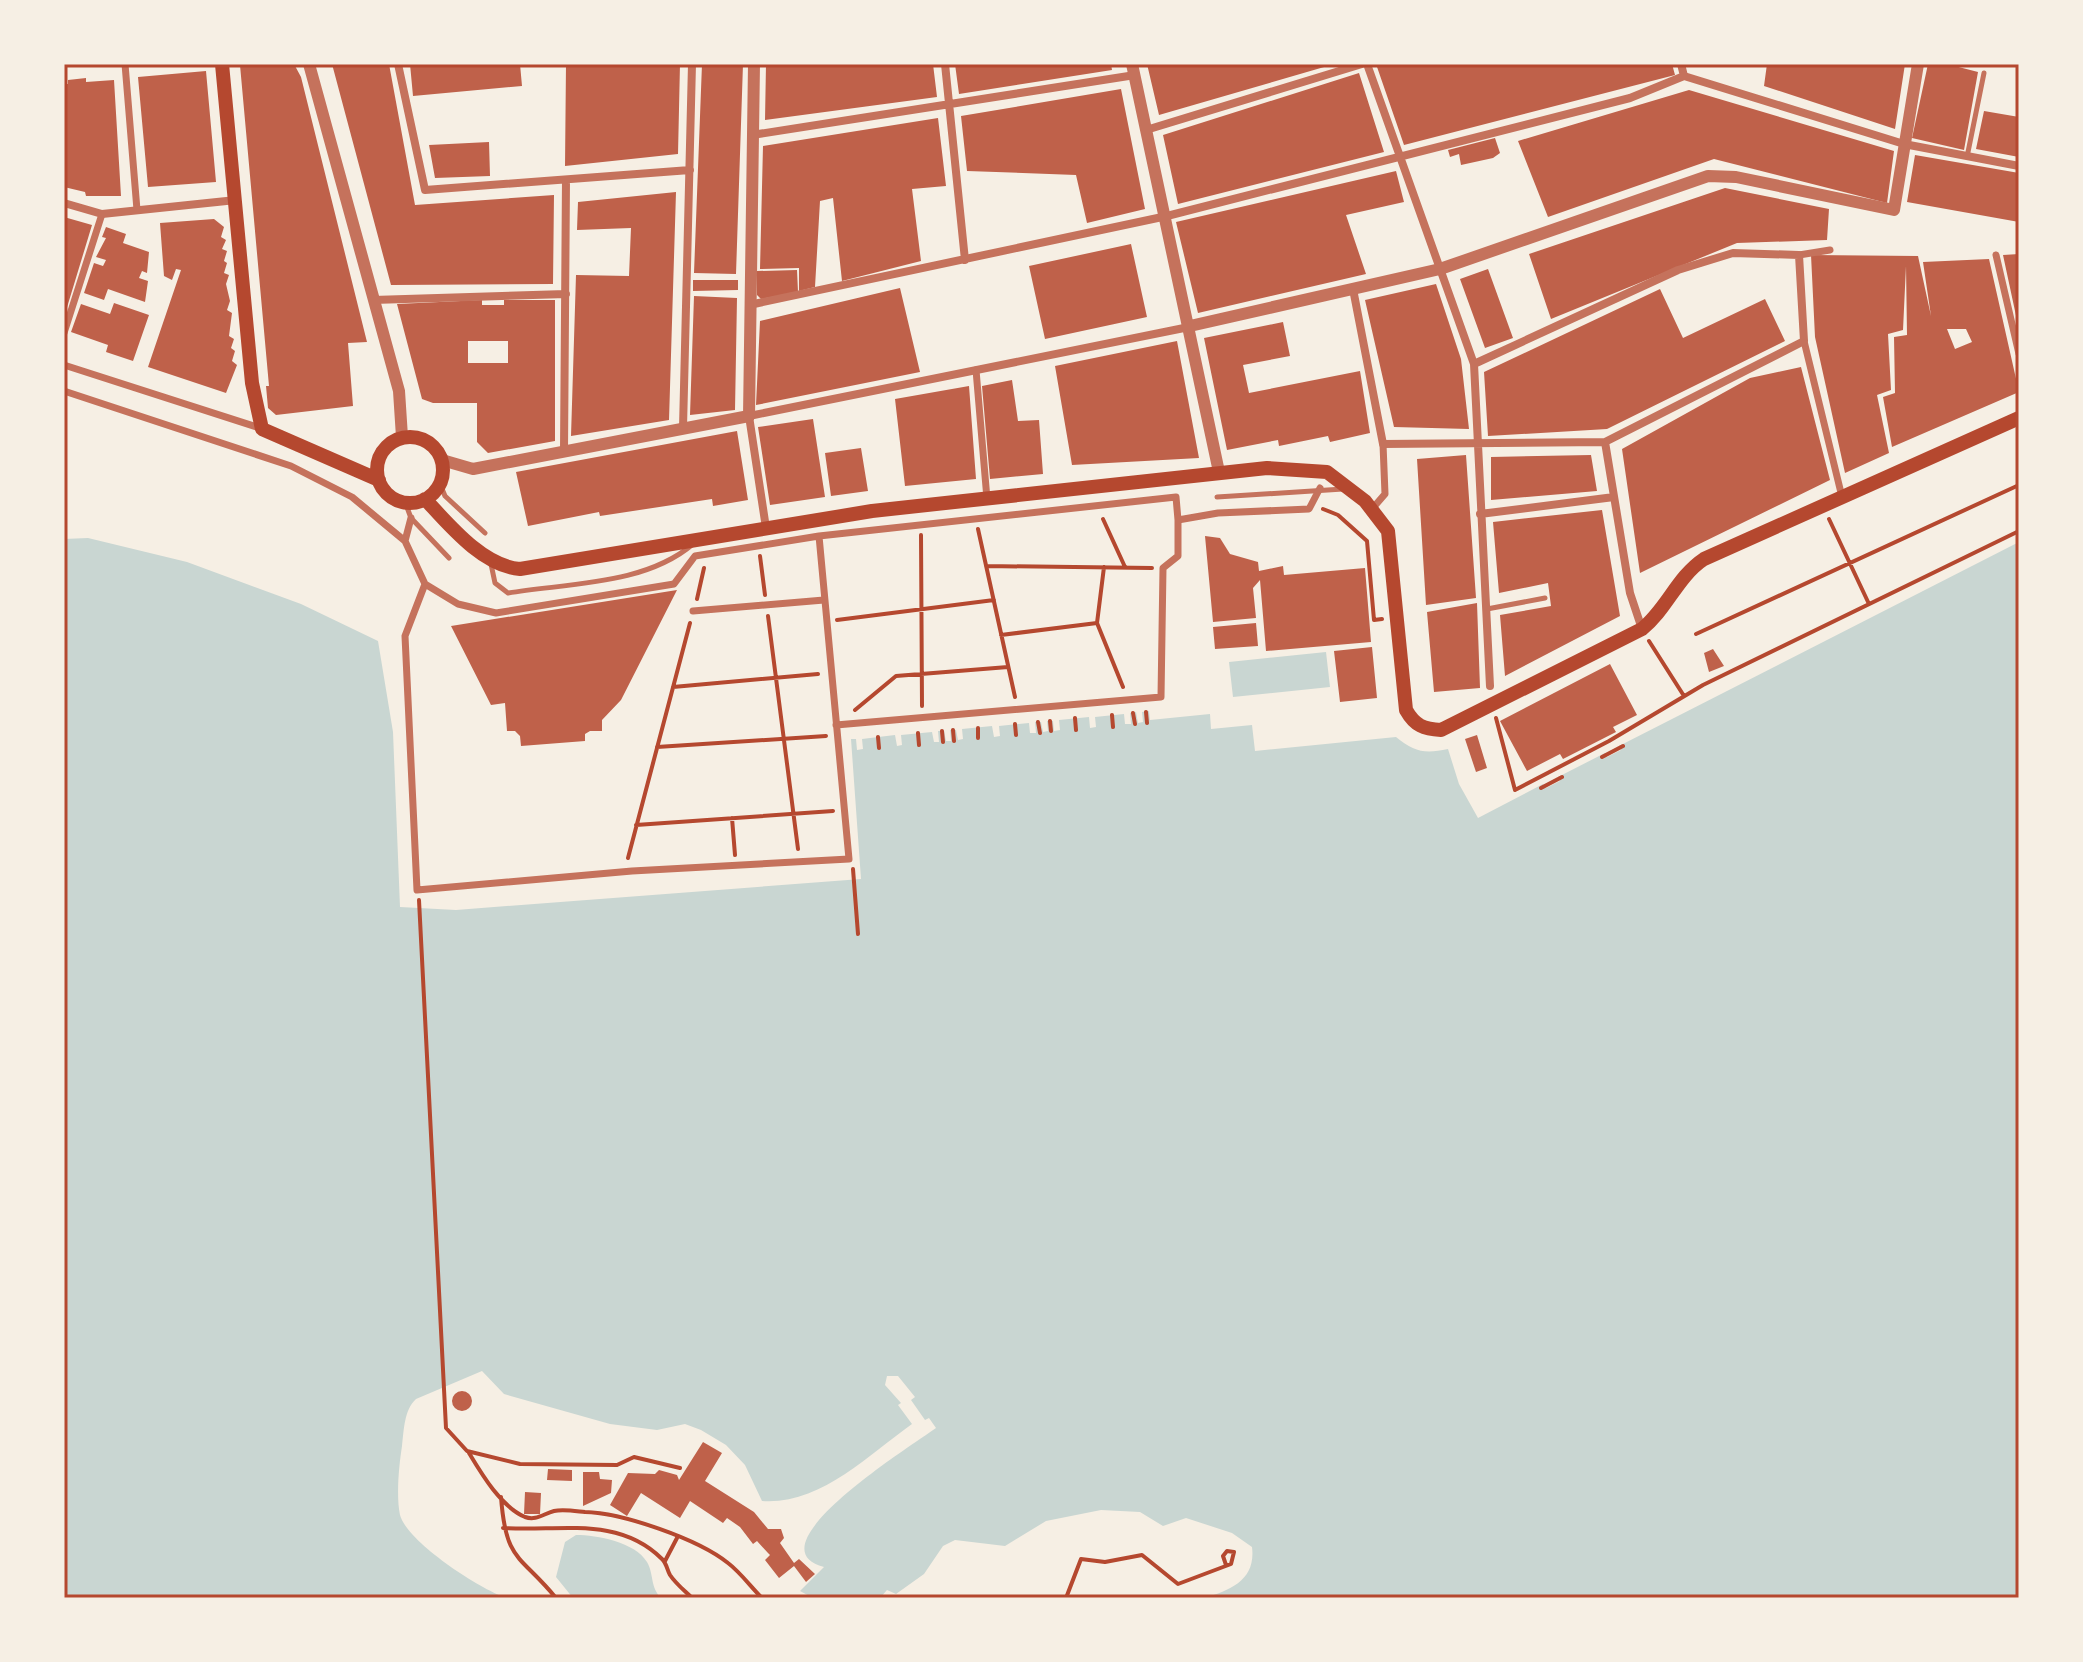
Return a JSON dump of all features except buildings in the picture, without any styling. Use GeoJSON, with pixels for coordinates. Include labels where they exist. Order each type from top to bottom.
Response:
{"type":"FeatureCollection","features":[{"type":"Feature","properties":{"kind":"main road"},"geometry":{"type":"LineString","coordinates":[[222,64],[252,383],[262,429],[379,480]]}},
{"type":"Feature","properties":{"kind":"main road"},"geometry":{"type":"LineString","coordinates":[[425,499],[489,560],[504,567],[520,569],[872,511],[1219,472],[1299,468],[1327,472],[1372,509],[1388,531],[1406,710],[1413,722],[1425,729],[1441,730],[1642,629],[1660,613],[1691,568],[1704,559],[2019,418]]}},
{"type":"Feature","properties":{"kind":"main road"},"geometry":{"type":"LineString","coordinates":[[414,436],[431,443],[442,460],[440,484],[425,499],[405,502],[392,498],[379,480],[377,469],[383,450],[402,437],[414,436]]}},
{"type":"Feature","properties":{"kind":"street"},"geometry":{"type":"LineString","coordinates":[[125,64],[137,210]]}},
{"type":"Feature","properties":{"kind":"street"},"geometry":{"type":"LineString","coordinates":[[309,64],[399,391],[402,437]]}},
{"type":"Feature","properties":{"kind":"street"},"geometry":{"type":"LineString","coordinates":[[398,64],[425,190],[690,170]]}},
{"type":"Feature","properties":{"kind":"street"},"geometry":{"type":"LineString","coordinates":[[683,428],[692,64]]}},
{"type":"Feature","properties":{"kind":"street"},"geometry":{"type":"LineString","coordinates":[[754,64],[748,305],[749,416],[766,528]]}},
{"type":"Feature","properties":{"kind":"street"},"geometry":{"type":"LineString","coordinates":[[945,64],[965,260]]}},
{"type":"Feature","properties":{"kind":"street"},"geometry":{"type":"LineString","coordinates":[[1146,130],[1364,64],[1474,364],[1490,686]]}},
{"type":"Feature","properties":{"kind":"street"},"geometry":{"type":"LineString","coordinates":[[1681,64],[1684,76]]}},
{"type":"Feature","properties":{"kind":"street"},"geometry":{"type":"LineString","coordinates":[[442,460],[473,469],[1190,326],[1440,269],[1708,176],[1736,177],[1894,210],[1918,64]]}},
{"type":"Feature","properties":{"kind":"street"},"geometry":{"type":"LineString","coordinates":[[752,135],[949,106],[1134,70],[1219,472]]}},
{"type":"Feature","properties":{"kind":"street"},"geometry":{"type":"LineString","coordinates":[[748,305],[1167,216],[1630,98],[1684,76],[1904,144],[2019,166]]}},
{"type":"Feature","properties":{"kind":"street"},"geometry":{"type":"LineString","coordinates":[[564,450],[566,180]]}},
{"type":"Feature","properties":{"kind":"street"},"geometry":{"type":"LineString","coordinates":[[64,203],[102,214],[236,200]]}},
{"type":"Feature","properties":{"kind":"street"},"geometry":{"type":"LineString","coordinates":[[64,333],[102,214]]}},
{"type":"Feature","properties":{"kind":"street"},"geometry":{"type":"LineString","coordinates":[[1474,364],[1678,270],[1733,253],[1799,255],[1830,250]]}},
{"type":"Feature","properties":{"kind":"street"},"geometry":{"type":"LineString","coordinates":[[1799,255],[1804,341],[1842,497]]}},
{"type":"Feature","properties":{"kind":"street"},"geometry":{"type":"LineString","coordinates":[[1996,255],[2019,354]]}},
{"type":"Feature","properties":{"kind":"street"},"geometry":{"type":"LineString","coordinates":[[1353,289],[1383,444],[1385,494],[1372,509]]}},
{"type":"Feature","properties":{"kind":"street"},"geometry":{"type":"LineString","coordinates":[[373,300],[566,294]]}},
{"type":"Feature","properties":{"kind":"street"},"geometry":{"type":"LineString","coordinates":[[1383,444],[1605,442],[1804,341]]}},
{"type":"Feature","properties":{"kind":"street"},"geometry":{"type":"LineString","coordinates":[[64,365],[262,429]]}},
{"type":"Feature","properties":{"kind":"street"},"geometry":{"type":"LineString","coordinates":[[976,370],[987,499]]}},
{"type":"Feature","properties":{"kind":"street"},"geometry":{"type":"LineString","coordinates":[[64,391],[291,466],[352,497],[405,541],[425,584],[458,604],[496,613],[674,584],[695,556],[819,536],[1176,497],[1178,556],[1163,568],[1161,697],[836,725]]}},
{"type":"Feature","properties":{"kind":"street"},"geometry":{"type":"LineString","coordinates":[[1605,442],[1630,593],[1642,629]]}},
{"type":"Feature","properties":{"kind":"street"},"geometry":{"type":"LineString","coordinates":[[1178,520],[1218,513],[1309,509],[1320,488]]}},
{"type":"Feature","properties":{"kind":"street"},"geometry":{"type":"LineString","coordinates":[[1480,514],[1614,497]]}},
{"type":"Feature","properties":{"kind":"street"},"geometry":{"type":"LineString","coordinates":[[405,541],[411,518]]}},
{"type":"Feature","properties":{"kind":"street"},"geometry":{"type":"LineString","coordinates":[[425,584],[405,636],[417,890],[624,871],[849,859],[819,536]]}},
{"type":"Feature","properties":{"kind":"street"},"geometry":{"type":"LineString","coordinates":[[693,611],[824,600]]}},
{"type":"Feature","properties":{"kind":"lane"},"geometry":{"type":"LineString","coordinates":[[1967,157],[1984,73]]}},
{"type":"Feature","properties":{"kind":"lane"},"geometry":{"type":"LineString","coordinates":[[440,484],[445,496],[485,533]]}},
{"type":"Feature","properties":{"kind":"lane"},"geometry":{"type":"LineString","coordinates":[[1217,497],[1320,488],[1354,493]]}},
{"type":"Feature","properties":{"kind":"lane"},"geometry":{"type":"LineString","coordinates":[[405,502],[411,518],[449,558]]}},
{"type":"Feature","properties":{"kind":"lane"},"geometry":{"type":"LineString","coordinates":[[489,560],[495,583],[508,593],[647,572],[673,561],[699,539]]}},
{"type":"Feature","properties":{"kind":"lane"},"geometry":{"type":"LineString","coordinates":[[1486,609],[1545,598]]}},
{"type":"Feature","properties":{"kind":"path"},"geometry":{"type":"LineString","coordinates":[[1696,634],[2019,485]]}},
{"type":"Feature","properties":{"kind":"path"},"geometry":{"type":"LineString","coordinates":[[1097,506],[1125,567]]}},
{"type":"Feature","properties":{"kind":"path"},"geometry":{"type":"LineString","coordinates":[[1309,509],[1325,509],[1338,515],[1367,541],[1374,620],[1396,618]]}},
{"type":"Feature","properties":{"kind":"path"},"geometry":{"type":"LineString","coordinates":[[976,518],[1019,710]]}},
{"type":"Feature","properties":{"kind":"path"},"geometry":{"type":"LineString","coordinates":[[1829,519],[1869,604]]}},
{"type":"Feature","properties":{"kind":"path"},"geometry":{"type":"LineString","coordinates":[[921,525],[922,717]]}},
{"type":"Feature","properties":{"kind":"path"},"geometry":{"type":"LineString","coordinates":[[1492,705],[1515,790],[1609,741],[1684,696],[2019,531]]}},
{"type":"Feature","properties":{"kind":"path"},"geometry":{"type":"LineString","coordinates":[[759,546],[799,862]]}},
{"type":"Feature","properties":{"kind":"path"},"geometry":{"type":"LineString","coordinates":[[624,871],[707,554]]}},
{"type":"Feature","properties":{"kind":"path"},"geometry":{"type":"LineString","coordinates":[[986,566],[1163,568]]}},
{"type":"Feature","properties":{"kind":"path"},"geometry":{"type":"LineString","coordinates":[[1104,567],[1097,623],[1129,702]]}},
{"type":"Feature","properties":{"kind":"path"},"geometry":{"type":"LineString","coordinates":[[826,622],[994,600]]}},
{"type":"Feature","properties":{"kind":"path"},"geometry":{"type":"LineString","coordinates":[[1001,635],[1097,623]]}},
{"type":"Feature","properties":{"kind":"path"},"geometry":{"type":"LineString","coordinates":[[1642,629],[1684,696]]}},
{"type":"Feature","properties":{"kind":"path"},"geometry":{"type":"LineString","coordinates":[[836,725],[896,676],[1008,667]]}},
{"type":"Feature","properties":{"kind":"path"},"geometry":{"type":"LineString","coordinates":[[673,687],[831,673]]}},
{"type":"Feature","properties":{"kind":"path"},"geometry":{"type":"LineString","coordinates":[[1146,712],[1147,723]]}},
{"type":"Feature","properties":{"kind":"path"},"geometry":{"type":"LineString","coordinates":[[1133,713],[1135,724]]}},
{"type":"Feature","properties":{"kind":"path"},"geometry":{"type":"LineString","coordinates":[[1112,715],[1113,727]]}},
{"type":"Feature","properties":{"kind":"path"},"geometry":{"type":"LineString","coordinates":[[1075,718],[1076,730]]}},
{"type":"Feature","properties":{"kind":"path"},"geometry":{"type":"LineString","coordinates":[[1050,721],[1051,731]]}},
{"type":"Feature","properties":{"kind":"path"},"geometry":{"type":"LineString","coordinates":[[1038,722],[1040,733]]}},
{"type":"Feature","properties":{"kind":"path"},"geometry":{"type":"LineString","coordinates":[[1015,724],[1016,735]]}},
{"type":"Feature","properties":{"kind":"path"},"geometry":{"type":"LineString","coordinates":[[978,728],[978,738]]}},
{"type":"Feature","properties":{"kind":"path"},"geometry":{"type":"LineString","coordinates":[[953,730],[954,741]]}},
{"type":"Feature","properties":{"kind":"path"},"geometry":{"type":"LineString","coordinates":[[942,731],[943,742]]}},
{"type":"Feature","properties":{"kind":"path"},"geometry":{"type":"LineString","coordinates":[[918,733],[919,745]]}},
{"type":"Feature","properties":{"kind":"path"},"geometry":{"type":"LineString","coordinates":[[657,747],[837,735]]}},
{"type":"Feature","properties":{"kind":"path"},"geometry":{"type":"LineString","coordinates":[[878,737],[879,748]]}},
{"type":"Feature","properties":{"kind":"path"},"geometry":{"type":"LineString","coordinates":[[1609,741],[1614,751]]}},
{"type":"Feature","properties":{"kind":"path"},"geometry":{"type":"LineString","coordinates":[[1602,757],[1623,746]]}},
{"type":"Feature","properties":{"kind":"path"},"geometry":{"type":"LineString","coordinates":[[1547,773],[1553,782]]}},
{"type":"Feature","properties":{"kind":"path"},"geometry":{"type":"LineString","coordinates":[[1541,788],[1562,777]]}},
{"type":"Feature","properties":{"kind":"path"},"geometry":{"type":"LineString","coordinates":[[636,825],[844,810]]}},
{"type":"Feature","properties":{"kind":"path"},"geometry":{"type":"LineString","coordinates":[[732,818],[736,865]]}},
{"type":"Feature","properties":{"kind":"path"},"geometry":{"type":"LineString","coordinates":[[849,859],[858,934]]}},
{"type":"Feature","properties":{"kind":"path"},"geometry":{"type":"LineString","coordinates":[[419,909],[442,1400],[446,1428],[467,1451],[482,1476],[527,1518],[540,1518],[554,1511],[604,1513],[677,1538],[730,1564],[762,1598]]}},
{"type":"Feature","properties":{"kind":"path"},"geometry":{"type":"LineString","coordinates":[[467,1451],[520,1464],[617,1465],[634,1457],[680,1468]]}},
{"type":"Feature","properties":{"kind":"path"},"geometry":{"type":"LineString","coordinates":[[500,1495],[503,1528],[516,1560],[556,1598]]}},
{"type":"Feature","properties":{"kind":"path"},"geometry":{"type":"LineString","coordinates":[[503,1528],[546,1531],[581,1526],[610,1530],[643,1544],[664,1561],[671,1576],[692,1598]]}},
{"type":"Feature","properties":{"kind":"path"},"geometry":{"type":"LineString","coordinates":[[664,1561],[677,1538]]}},
{"type":"Feature","properties":{"kind":"path"},"geometry":{"type":"LineString","coordinates":[[1066,1598],[1081,1559],[1105,1562],[1142,1555],[1178,1584],[1226,1565]]}},
{"type":"Feature","properties":{"kind":"shaded area"},"geometry":{"type":"Polygon","coordinates":[[[88,538],[187,562],[301,604],[378,641],[393,732],[400,907],[456,910],[861,879],[851,739],[856,739],[857,750],[863,749],[862,739],[895,735],[897,746],[902,745],[901,735],[932,732],[934,742],[939,742],[938,731],[944,731],[946,741],[951,741],[950,730],[956,730],[958,740],[963,739],[962,729],[992,726],[994,737],[1000,736],[999,726],[1029,723],[1030,733],[1036,733],[1035,722],[1041,722],[1043,732],[1048,731],[1047,721],[1053,721],[1054,731],[1060,730],[1059,720],[1089,717],[1090,728],[1096,727],[1095,717],[1124,714],[1125,724],[1131,724],[1130,713],[1136,712],[1138,723],[1143,722],[1142,712],[1149,711],[1150,720],[1210,714],[1211,729],[1252,725],[1255,751],[1396,737],[1420,750],[1448,749],[1459,784],[1478,818],[1543,784],[1546,788],[1560,781],[1558,777],[1605,753],[1607,757],[1621,750],[1619,746],[2019,542],[2019,1598],[1204,1598],[1240,1582],[1250,1567],[1252,1547],[1232,1533],[1186,1518],[1163,1526],[1140,1512],[1101,1510],[1046,1521],[1005,1546],[955,1540],[943,1546],[924,1574],[896,1594],[887,1590],[880,1598],[813,1598],[800,1591],[824,1567],[806,1556],[807,1539],[821,1518],[872,1473],[936,1428],[929,1418],[925,1420],[911,1400],[915,1397],[898,1376],[887,1376],[885,1385],[901,1403],[898,1405],[912,1424],[823,1487],[783,1500],[762,1501],[745,1465],[726,1445],[701,1430],[685,1424],[657,1430],[610,1424],[504,1394],[482,1371],[416,1399],[412,1404],[404,1427],[398,1480],[399,1507],[406,1526],[430,1551],[464,1575],[507,1598],[64,1598],[64,539],[88,538]]]}},
{"type":"Feature","properties":{"kind":"shaded area"},"geometry":{"type":"Polygon","coordinates":[[[1326,652],[1330,687],[1233,697],[1229,662],[1326,652]]]}},
{"type":"Feature","properties":{"kind":"shaded area"},"geometry":{"type":"Polygon","coordinates":[[[576,1535],[605,1538],[634,1549],[647,1562],[661,1598],[573,1598],[556,1577],[565,1542],[576,1535]]]}}]}
